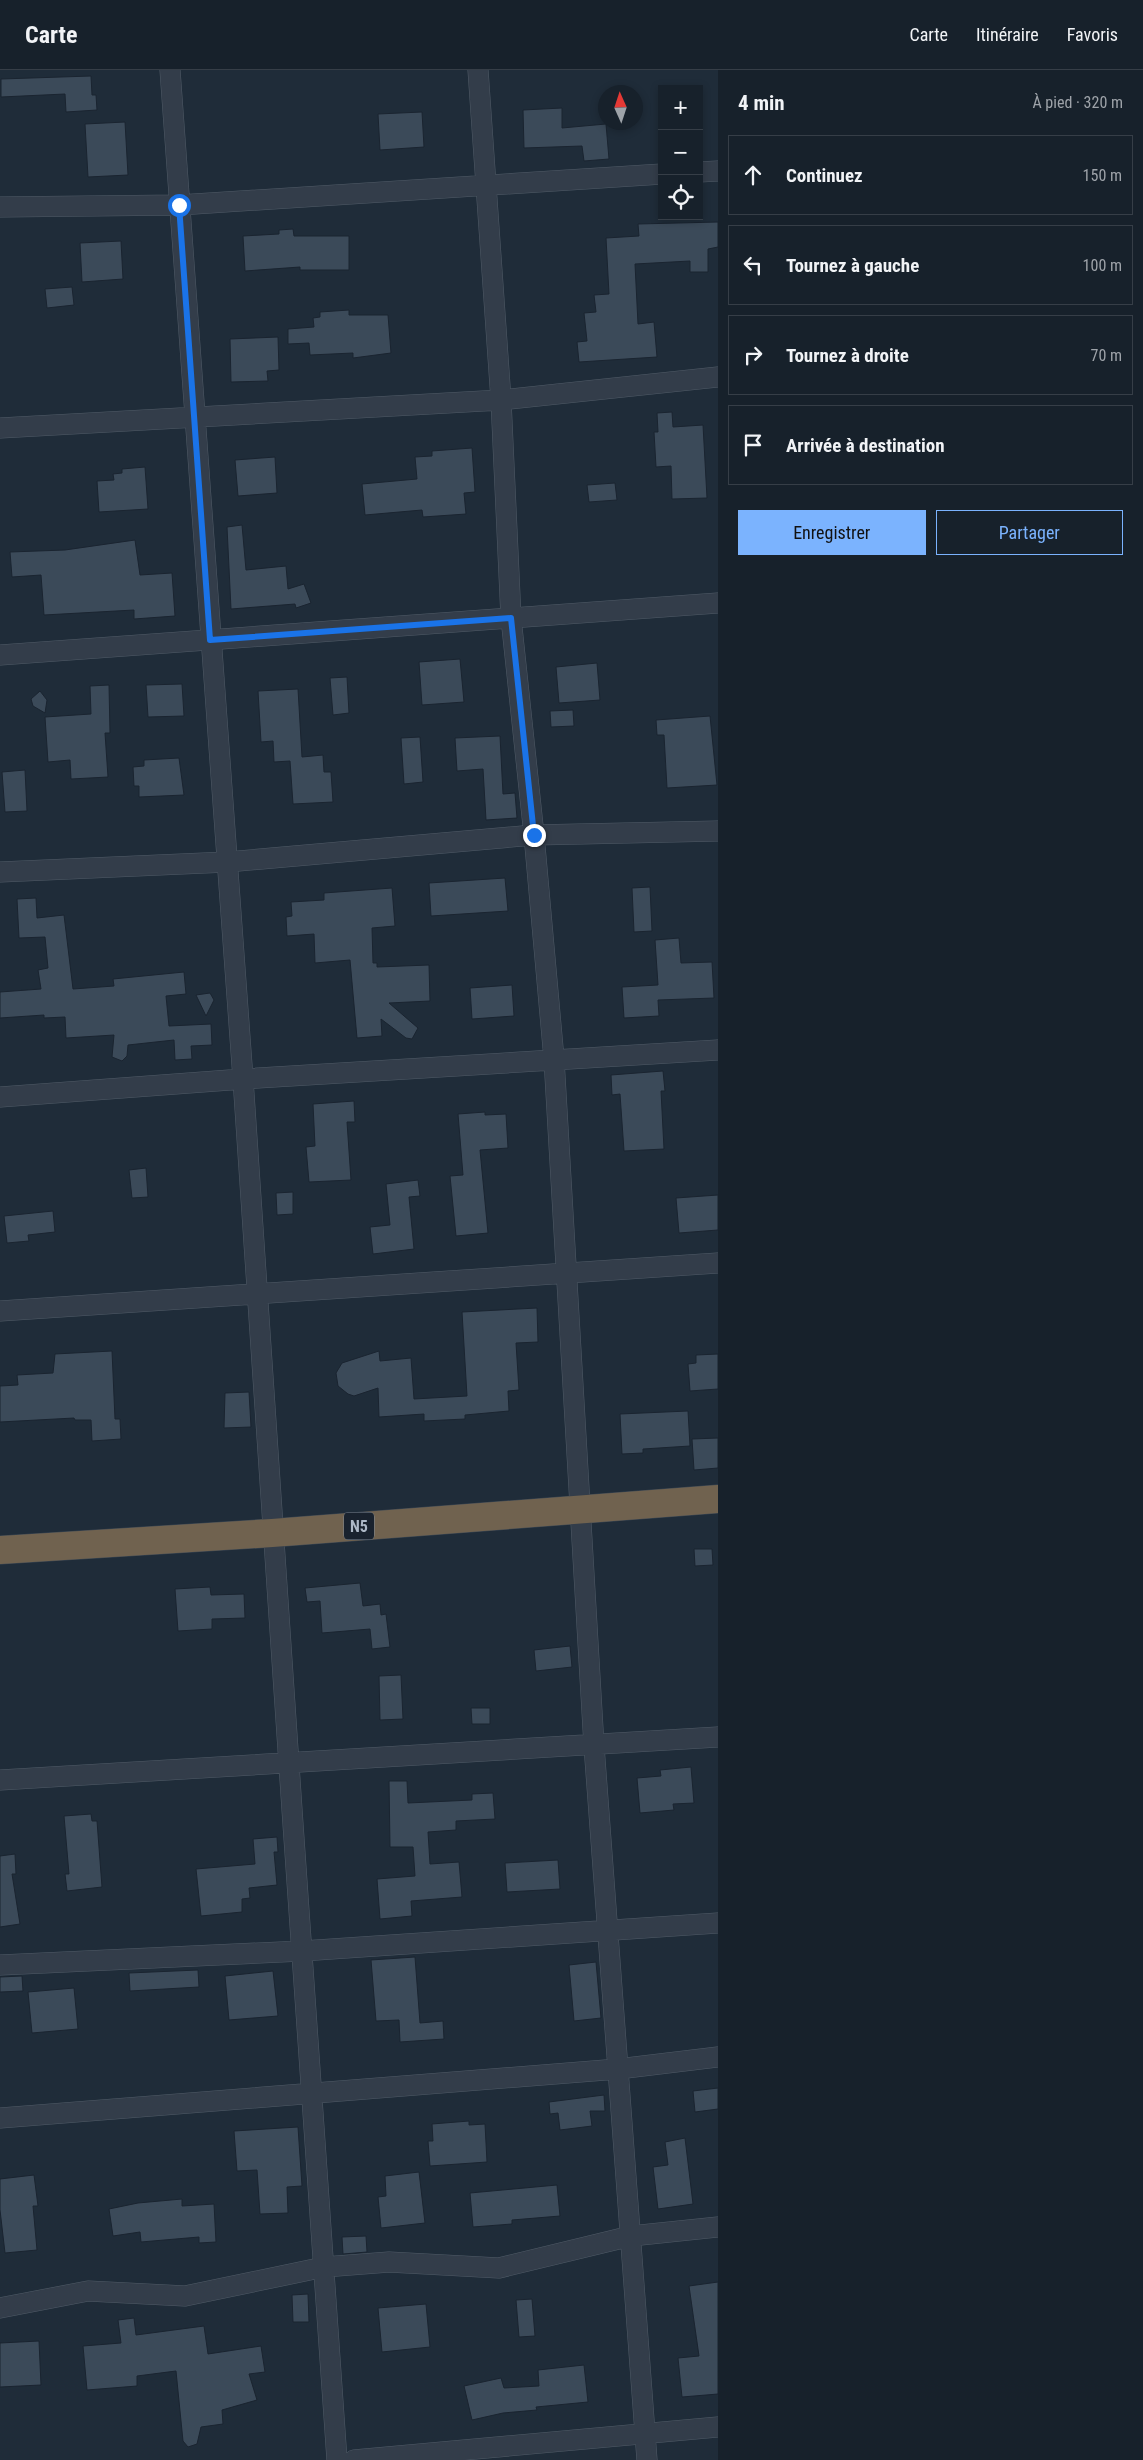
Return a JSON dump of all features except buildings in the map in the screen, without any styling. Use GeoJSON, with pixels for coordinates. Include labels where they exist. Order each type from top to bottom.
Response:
{"type":"FeatureCollection","features":[{"type":"Feature","properties":{"kind":"highway","name":"N5"},"geometry":{"type":"LineString","coordinates":[[0,1550],[272,1533],[579,1508],[718,1499]]}},
{"type":"Feature","properties":{"kind":"street"},"geometry":{"type":"LineString","coordinates":[[170,70],[193,419],[243,1079],[272,1533],[337,2460]]}},
{"type":"Feature","properties":{"kind":"street"},"geometry":{"type":"LineString","coordinates":[[478,70],[502,400],[511,618],[534,835],[554,1059],[594,1746],[648,2460]]}},
{"type":"Feature","properties":{"kind":"street"},"geometry":{"type":"LineString","coordinates":[[703,172],[718,170]]}},
{"type":"Feature","properties":{"kind":"street"},"geometry":{"type":"LineString","coordinates":[[0,207],[179,205],[658,174]]}},
{"type":"Feature","properties":{"kind":"street"},"geometry":{"type":"LineString","coordinates":[[0,428],[193,419],[502,400],[718,377]]}},
{"type":"Feature","properties":{"kind":"street"},"geometry":{"type":"LineString","coordinates":[[0,655],[718,604]]}},
{"type":"Feature","properties":{"kind":"street"},"geometry":{"type":"LineString","coordinates":[[0,872],[227,862],[534,835],[718,831]]}},
{"type":"Feature","properties":{"kind":"street"},"geometry":{"type":"LineString","coordinates":[[0,1097],[243,1079],[718,1050]]}},
{"type":"Feature","properties":{"kind":"street"},"geometry":{"type":"LineString","coordinates":[[0,1311],[718,1263]]}},
{"type":"Feature","properties":{"kind":"street"},"geometry":{"type":"LineString","coordinates":[[0,1780],[594,1746],[718,1737]]}},
{"type":"Feature","properties":{"kind":"street"},"geometry":{"type":"LineString","coordinates":[[0,1965],[302,1950],[718,1923]]}},
{"type":"Feature","properties":{"kind":"street"},"geometry":{"type":"LineString","coordinates":[[0,2118],[618,2069],[718,2057]]}},
{"type":"Feature","properties":{"kind":"street"},"geometry":{"type":"LineString","coordinates":[[0,2308],[88,2290],[185,2296],[324,2268],[389,2262],[499,2268],[631,2236],[718,2227]]}},
{"type":"Feature","properties":{"kind":"street"},"geometry":{"type":"LineString","coordinates":[[354,2460],[645,2432],[718,2427]]}},
{"type":"Feature","properties":{"kind":"route"},"geometry":{"type":"LineString","coordinates":[[179,205],[210,640],[511,618],[534,835]]}}]}
